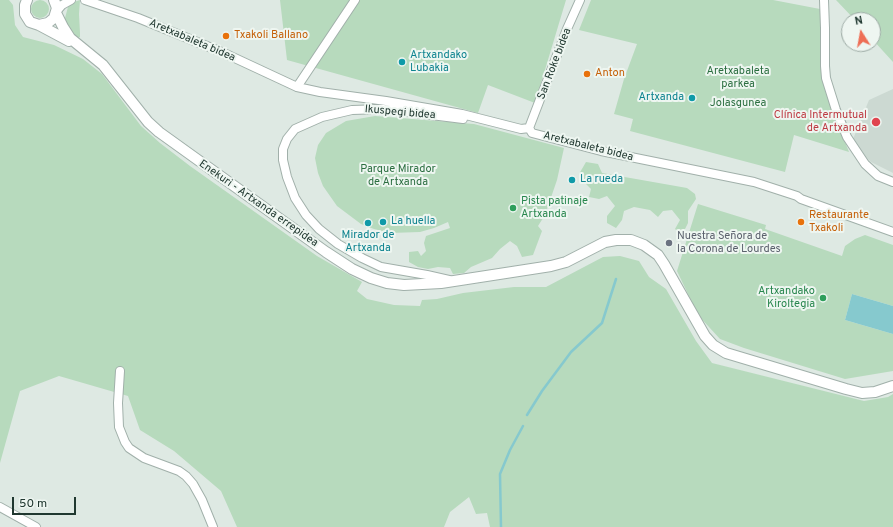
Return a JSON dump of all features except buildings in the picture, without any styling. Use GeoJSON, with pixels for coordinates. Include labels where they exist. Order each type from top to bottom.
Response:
{"type":"FeatureCollection","features":[{"type":"Feature","properties":{"kind":"street"},"geometry":{"type":"LineString","coordinates":[[18,0],[26,5],[27,18],[34,24],[73,42]]}},
{"type":"Feature","properties":{"kind":"street","name":"Enekuri - Artxanda errepidea"},"geometry":{"type":"LineString","coordinates":[[54,0],[57,8],[56,13],[66,33],[73,42],[91,54],[103,65],[148,122],[159,132],[340,262],[371,278],[387,283],[427,285],[515,272],[566,262],[605,242],[624,239],[638,242],[651,249],[658,255],[705,336],[713,345],[726,353],[862,393],[875,392],[893,386]]}},
{"type":"Feature","properties":{"kind":"street"},"geometry":{"type":"LineString","coordinates":[[39,25],[48,24],[54,18],[62,5],[71,0]]}},
{"type":"Feature","properties":{"kind":"street","name":"Aretxabaleta bidea"},"geometry":{"type":"LineString","coordinates":[[85,0],[138,18],[224,53],[297,87],[320,92],[386,101],[462,114],[521,129],[529,128],[532,133],[601,151],[754,182],[893,232]]}},
{"type":"Feature","properties":{"kind":"street"},"geometry":{"type":"LineString","coordinates":[[297,87],[355,0]]}},
{"type":"Feature","properties":{"kind":"street","name":"San Roke bidea"},"geometry":{"type":"LineString","coordinates":[[529,128],[580,0]]}},
{"type":"Feature","properties":{"kind":"street"},"geometry":{"type":"LineString","coordinates":[[824,0],[826,78],[836,110],[847,137],[864,164],[878,176],[893,182]]}},
{"type":"Feature","properties":{"kind":"street","name":"Ikuspegi bidea"},"geometry":{"type":"LineString","coordinates":[[454,281],[381,267],[338,244],[319,229],[306,215],[295,198],[287,177],[283,160],[283,149],[287,139],[295,129],[322,117],[352,110],[383,109],[472,120],[480,118]]}},
{"type":"Feature","properties":{"kind":"street"},"geometry":{"type":"LineString","coordinates":[[120,371],[118,403],[119,427],[125,442],[129,448],[144,458],[179,471],[186,476],[193,484],[202,500],[213,527]]}},
{"type":"Feature","properties":{"kind":"street"},"geometry":{"type":"LineString","coordinates":[[0,507],[36,527]]}},
{"type":"Feature","properties":{"kind":"shaded area","name":"Clínica Intermutual de Artxanda"},"geometry":{"type":"Polygon","coordinates":[[[893,89],[893,173],[871,162],[851,144],[869,100],[893,89]]]}},
{"type":"Feature","properties":{"kind":"green space"},"geometry":{"type":"Polygon","coordinates":[[[0,0],[9,0],[13,5],[15,25],[23,37],[54,45],[83,59],[102,74],[141,126],[160,143],[317,256],[362,282],[357,291],[367,299],[394,305],[420,306],[422,300],[437,299],[463,293],[514,287],[546,287],[603,257],[620,256],[639,261],[649,277],[666,289],[696,341],[712,363],[864,401],[888,397],[893,394],[893,527],[490,527],[487,513],[476,514],[469,497],[450,512],[444,527],[237,527],[221,491],[174,451],[140,430],[128,396],[59,376],[20,391],[0,463],[0,0]]]}},
{"type":"Feature","properties":{"kind":"green space"},"geometry":{"type":"Polygon","coordinates":[[[36,0],[44,0],[49,5],[47,16],[44,18],[36,18],[31,13],[31,5],[36,0]]]}},
{"type":"Feature","properties":{"kind":"green space"},"geometry":{"type":"Polygon","coordinates":[[[80,0],[80,37],[78,38],[72,33],[65,21],[65,18],[68,7],[71,3],[80,0]]]}},
{"type":"Feature","properties":{"kind":"green space"},"geometry":{"type":"Polygon","coordinates":[[[280,0],[566,0],[535,103],[488,85],[478,113],[287,60],[280,0]]]}},
{"type":"Feature","properties":{"kind":"green space","name":"Aretxabaleta parkea"},"geometry":{"type":"Polygon","coordinates":[[[591,0],[773,0],[820,9],[823,81],[849,152],[794,135],[785,172],[630,131],[633,119],[614,114],[624,79],[637,44],[579,30],[591,0]]]}},
{"type":"Feature","properties":{"kind":"green space"},"geometry":{"type":"Polygon","coordinates":[[[836,0],[893,0],[893,62],[881,49],[881,12],[847,12],[836,0]]]}},
{"type":"Feature","properties":{"kind":"green space","name":"Parque Mirador de Artxanda"},"geometry":{"type":"Polygon","coordinates":[[[375,116],[474,124],[564,148],[557,180],[545,215],[538,226],[542,231],[533,255],[522,257],[517,246],[510,241],[492,258],[471,267],[464,273],[453,274],[450,268],[438,267],[428,269],[418,267],[409,262],[409,252],[418,251],[421,256],[426,251],[424,243],[426,236],[450,228],[448,222],[420,232],[390,233],[361,224],[337,206],[323,186],[318,173],[315,158],[318,145],[326,133],[346,121],[375,116]]]}},
{"type":"Feature","properties":{"kind":"green space"},"geometry":{"type":"Polygon","coordinates":[[[586,162],[598,164],[602,173],[687,188],[695,194],[696,199],[688,211],[688,223],[682,235],[675,229],[680,220],[672,210],[663,211],[658,217],[650,210],[634,207],[624,211],[622,220],[616,228],[607,223],[607,216],[615,206],[607,196],[599,199],[589,197],[591,189],[583,181],[579,174],[586,162]]]}},
{"type":"Feature","properties":{"kind":"green space"},"geometry":{"type":"Polygon","coordinates":[[[698,204],[766,225],[765,229],[842,256],[845,246],[855,239],[865,235],[893,245],[893,306],[852,294],[845,320],[893,334],[893,371],[845,379],[744,348],[720,339],[698,315],[677,271],[698,204]]]}},
{"type":"Feature","properties":{"kind":"water"},"geometry":{"type":"Polygon","coordinates":[[[852,294],[893,306],[893,334],[845,320],[852,294]]]}},
{"type":"Feature","properties":{"kind":"waterway"},"geometry":{"type":"LineString","coordinates":[[527,415],[542,391],[571,352],[602,323],[616,279]]}},
{"type":"Feature","properties":{"kind":"waterway"},"geometry":{"type":"LineString","coordinates":[[501,527],[500,474],[510,450],[523,426]]}},
{"type":"Feature","properties":{"kind":"place","name":"Txakoli Ballano"},"geometry":{"type":"Point","coordinates":[226,36]}},
{"type":"Feature","properties":{"kind":"place","name":"Artxandako Lubakia"},"geometry":{"type":"Point","coordinates":[402,62]}},
{"type":"Feature","properties":{"kind":"place","name":"Anton"},"geometry":{"type":"Point","coordinates":[587,74]}},
{"type":"Feature","properties":{"kind":"place","name":"Artxanda"},"geometry":{"type":"Point","coordinates":[692,98]}},
{"type":"Feature","properties":{"kind":"place","name":"Clínica Intermutual de Artxanda"},"geometry":{"type":"Point","coordinates":[876,122]}},
{"type":"Feature","properties":{"kind":"place","name":"La rueda"},"geometry":{"type":"Point","coordinates":[572,180]}},
{"type":"Feature","properties":{"kind":"place","name":"Pista patinaje Artxanda"},"geometry":{"type":"Point","coordinates":[513,208]}},
{"type":"Feature","properties":{"kind":"place","name":"La huella"},"geometry":{"type":"Point","coordinates":[383,222]}},
{"type":"Feature","properties":{"kind":"place","name":"Restaurante Txakoli"},"geometry":{"type":"Point","coordinates":[801,222]}},
{"type":"Feature","properties":{"kind":"place","name":"Mirador de Artxanda"},"geometry":{"type":"Point","coordinates":[368,223]}},
{"type":"Feature","properties":{"kind":"place","name":"Nuestra Señora de la Corona de Lourdes"},"geometry":{"type":"Point","coordinates":[669,243]}},
{"type":"Feature","properties":{"kind":"place","name":"Artxandako Kiroltegia"},"geometry":{"type":"Point","coordinates":[823,298]}},
{"type":"Feature","properties":{"kind":"park label","name":"Jolasgunea"},"geometry":{"type":"Point","coordinates":[738,104]}}]}
